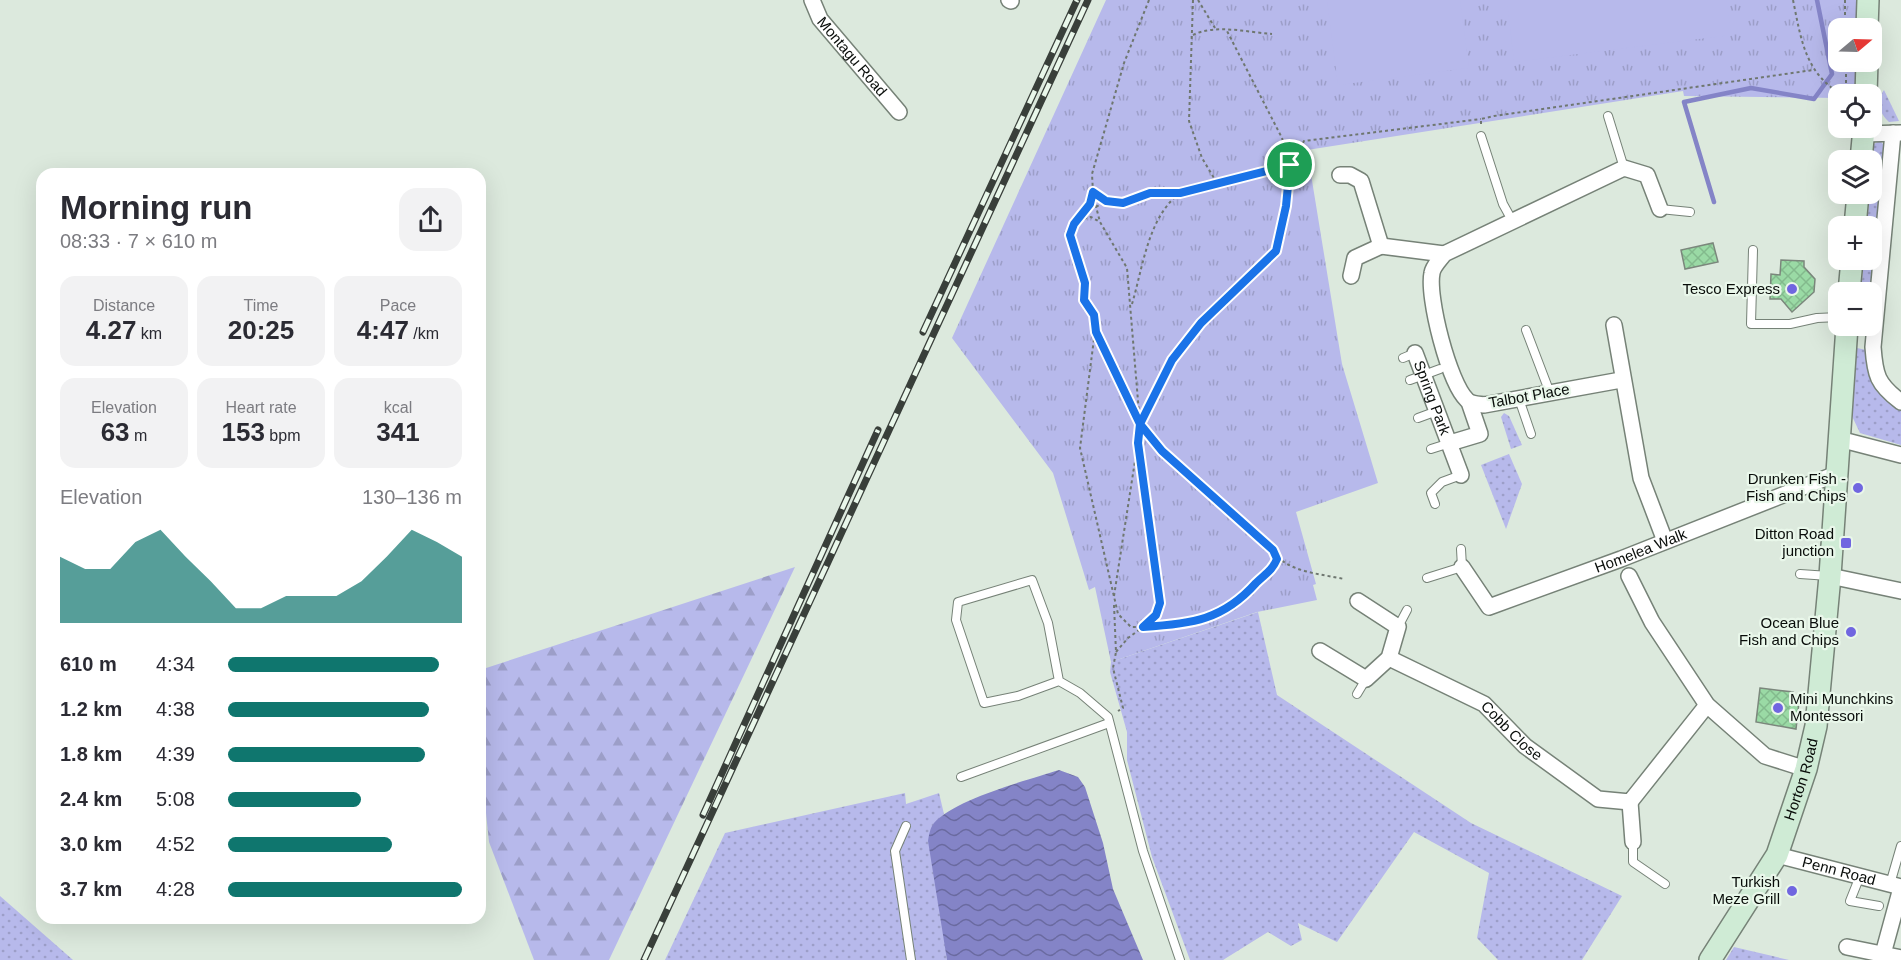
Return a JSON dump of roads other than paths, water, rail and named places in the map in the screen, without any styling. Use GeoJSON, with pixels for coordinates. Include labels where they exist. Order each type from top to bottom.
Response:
{"type":"FeatureCollection","features":[{"type":"Feature","properties":{"kind":"main road"},"geometry":{"type":"LineString","coordinates":[[1867,18],[1868,0]]}},
{"type":"Feature","properties":{"kind":"main road","name":"Horton Road"},"geometry":{"type":"LineString","coordinates":[[1710,960],[1777,855],[1806,769],[1816,726],[1830,576],[1846,336]]}},
{"type":"Feature","properties":{"kind":"street","name":"Montagu Road"},"geometry":{"type":"LineString","coordinates":[[812,0],[820,19],[899,112]]}},
{"type":"Feature","properties":{"kind":"street"},"geometry":{"type":"LineString","coordinates":[[1882,132],[1897,133],[1873,346],[1875,372],[1884,390],[1901,402]]}},
{"type":"Feature","properties":{"kind":"street"},"geometry":{"type":"LineString","coordinates":[[1351,276],[1355,258],[1381,246],[1444,254],[1624,168],[1647,175],[1660,209]]}},
{"type":"Feature","properties":{"kind":"street"},"geometry":{"type":"LineString","coordinates":[[1340,175],[1350,175],[1361,181],[1381,246]]}},
{"type":"Feature","properties":{"kind":"street","name":"Talbot Place"},"geometry":{"type":"LineString","coordinates":[[1444,254],[1432,269],[1430,288],[1442,340],[1458,390],[1469,402],[1484,405],[1622,380]]}},
{"type":"Feature","properties":{"kind":"street"},"geometry":{"type":"LineString","coordinates":[[1614,325],[1641,478],[1665,541]]}},
{"type":"Feature","properties":{"kind":"street","name":"Spring Park"},"geometry":{"type":"LineString","coordinates":[[1409,355],[1417,378],[1437,411],[1463,474]]}},
{"type":"Feature","properties":{"kind":"street","name":"Spring Park"},"geometry":{"type":"LineString","coordinates":[[1450,443],[1480,434],[1469,402]]}},
{"type":"Feature","properties":{"kind":"street"},"geometry":{"type":"LineString","coordinates":[[1839,439],[1901,455]]}},
{"type":"Feature","properties":{"kind":"street","name":"Homelea Walk"},"geometry":{"type":"LineString","coordinates":[[1462,567],[1489,607],[1836,474]]}},
{"type":"Feature","properties":{"kind":"street"},"geometry":{"type":"LineString","coordinates":[[1629,576],[1652,622],[1707,705],[1764,756],[1806,769]]}},
{"type":"Feature","properties":{"kind":"street"},"geometry":{"type":"LineString","coordinates":[[1830,576],[1901,591]]}},
{"type":"Feature","properties":{"kind":"street"},"geometry":{"type":"LineString","coordinates":[[1320,651],[1366,679],[1389,658],[1398,627],[1358,601]]}},
{"type":"Feature","properties":{"kind":"street","name":"Cobb Close"},"geometry":{"type":"LineString","coordinates":[[1389,658],[1484,704],[1525,746],[1598,799],[1630,802]]}},
{"type":"Feature","properties":{"kind":"street"},"geometry":{"type":"LineString","coordinates":[[1633,842],[1630,802],[1707,705]]}},
{"type":"Feature","properties":{"kind":"street","name":"Penn Road"},"geometry":{"type":"LineString","coordinates":[[1777,855],[1897,886]]}},
{"type":"Feature","properties":{"kind":"street"},"geometry":{"type":"LineString","coordinates":[[1883,954],[1897,886]]}},
{"type":"Feature","properties":{"kind":"street"},"geometry":{"type":"LineString","coordinates":[[1847,947],[1901,958]]}},
{"type":"Feature","properties":{"kind":"lane"},"geometry":{"type":"LineString","coordinates":[[1608,116],[1624,168]]}},
{"type":"Feature","properties":{"kind":"lane"},"geometry":{"type":"LineString","coordinates":[[1481,136],[1503,204],[1513,222]]}},
{"type":"Feature","properties":{"kind":"lane"},"geometry":{"type":"LineString","coordinates":[[1660,209],[1690,212]]}},
{"type":"Feature","properties":{"kind":"lane"},"geometry":{"type":"LineString","coordinates":[[1752,250],[1751,324],[1790,324],[1828,318]]}},
{"type":"Feature","properties":{"kind":"lane"},"geometry":{"type":"LineString","coordinates":[[1526,330],[1550,393]]}},
{"type":"Feature","properties":{"kind":"lane"},"geometry":{"type":"LineString","coordinates":[[1417,378],[1440,369]]}},
{"type":"Feature","properties":{"kind":"lane"},"geometry":{"type":"LineString","coordinates":[[1519,399],[1531,434]]}},
{"type":"Feature","properties":{"kind":"lane"},"geometry":{"type":"LineString","coordinates":[[1418,418],[1437,411]]}},
{"type":"Feature","properties":{"kind":"lane"},"geometry":{"type":"LineString","coordinates":[[1431,449],[1450,443]]}},
{"type":"Feature","properties":{"kind":"lane"},"geometry":{"type":"LineString","coordinates":[[1435,504],[1431,493],[1442,482],[1463,474]]}},
{"type":"Feature","properties":{"kind":"lane"},"geometry":{"type":"LineString","coordinates":[[1427,578],[1462,567],[1461,549]]}},
{"type":"Feature","properties":{"kind":"lane"},"geometry":{"type":"LineString","coordinates":[[1800,574],[1830,576]]}},
{"type":"Feature","properties":{"kind":"lane"},"geometry":{"type":"LineString","coordinates":[[1059,681],[1018,696],[984,703],[956,620],[958,602],[1032,580],[1048,623],[1059,681],[1080,693],[1108,720],[1143,851],[1180,960]]}},
{"type":"Feature","properties":{"kind":"lane"},"geometry":{"type":"LineString","coordinates":[[1398,627],[1407,610]]}},
{"type":"Feature","properties":{"kind":"lane"},"geometry":{"type":"LineString","coordinates":[[1357,694],[1366,679]]}},
{"type":"Feature","properties":{"kind":"lane"},"geometry":{"type":"LineString","coordinates":[[961,777],[1108,720]]}},
{"type":"Feature","properties":{"kind":"lane"},"geometry":{"type":"LineString","coordinates":[[906,826],[895,851],[911,960]]}},
{"type":"Feature","properties":{"kind":"lane"},"geometry":{"type":"LineString","coordinates":[[1633,842],[1633,862],[1665,884]]}},
{"type":"Feature","properties":{"kind":"lane"},"geometry":{"type":"LineString","coordinates":[[1897,886],[1901,846]]}},
{"type":"Feature","properties":{"kind":"lane"},"geometry":{"type":"LineString","coordinates":[[1860,876],[1850,901],[1879,906]]}},
{"type":"Feature","properties":{"kind":"water"},"geometry":{"type":"Polygon","coordinates":[[[1059,770],[1078,777],[1085,787],[1103,843],[1113,889],[1143,960],[947,960],[928,841],[934,823],[944,814],[975,798],[1059,770]]]}},
{"type":"Feature","properties":{"kind":"waterway"},"geometry":{"type":"LineString","coordinates":[[1714,202],[1684,102],[1751,88],[1814,99],[1832,74],[1817,0]]}},
{"type":"Feature","properties":{"kind":"railway"},"geometry":{"type":"LineString","coordinates":[[923,332],[1077,0]]}},
{"type":"Feature","properties":{"kind":"railway"},"geometry":{"type":"LineString","coordinates":[[644,960],[1088,0]]}},
{"type":"Feature","properties":{"kind":"railway"},"geometry":{"type":"LineString","coordinates":[[703,815],[878,430]]}},
{"type":"Feature","properties":{"kind":"place","name":"Tesco Express"},"geometry":{"type":"Point","coordinates":[1792,289]}},
{"type":"Feature","properties":{"kind":"place","name":"Drunken Fish - Fish and Chips"},"geometry":{"type":"Point","coordinates":[1858,488]}},
{"type":"Feature","properties":{"kind":"place","name":"Ditton Road junction"},"geometry":{"type":"Point","coordinates":[1846,543]}},
{"type":"Feature","properties":{"kind":"place","name":"Ocean Blue Fish and Chips"},"geometry":{"type":"Point","coordinates":[1851,632]}},
{"type":"Feature","properties":{"kind":"place","name":"Mini Munchkins Montessori"},"geometry":{"type":"Point","coordinates":[1778,708]}},
{"type":"Feature","properties":{"kind":"place","name":"Turkish Meze Grill"},"geometry":{"type":"Point","coordinates":[1792,891]}}]}
